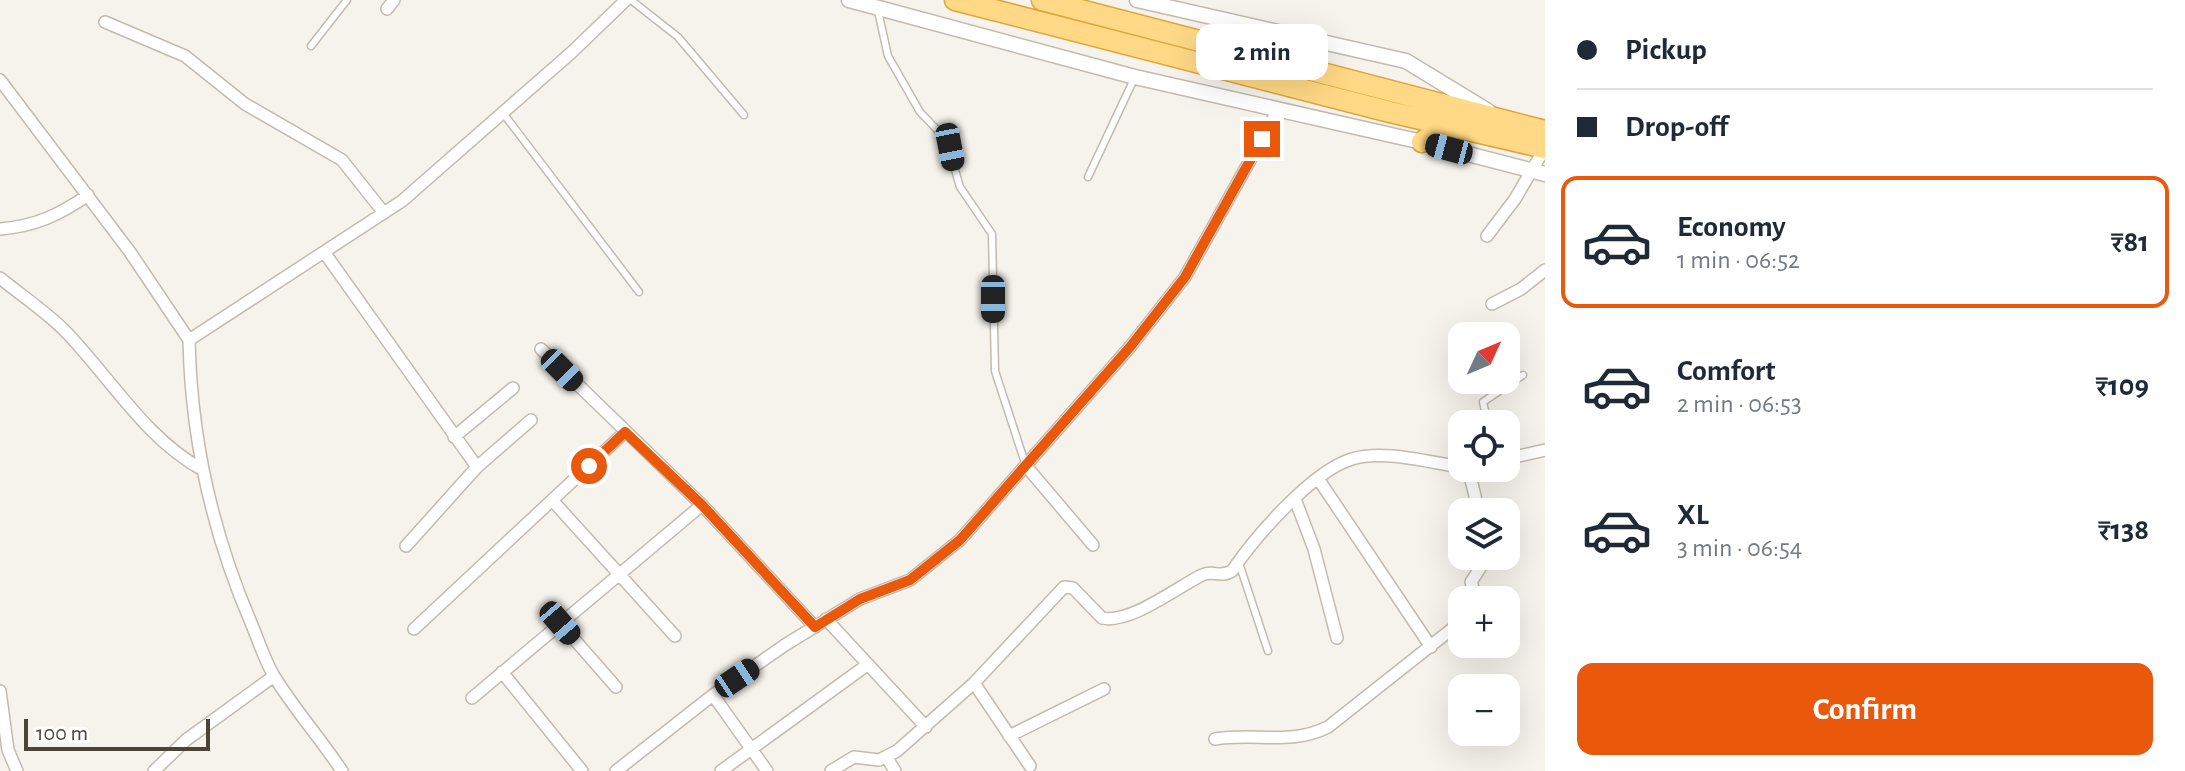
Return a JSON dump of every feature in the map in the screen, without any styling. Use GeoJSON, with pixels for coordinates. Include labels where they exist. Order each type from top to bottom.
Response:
{"type":"FeatureCollection","features":[{"type":"Feature","properties":{"kind":"highway"},"geometry":{"type":"LineString","coordinates":[[955,0],[1545,148]]}},
{"type":"Feature","properties":{"kind":"highway"},"geometry":{"type":"LineString","coordinates":[[1042,0],[1545,131]]}},
{"type":"Feature","properties":{"kind":"highway"},"geometry":{"type":"LineString","coordinates":[[1422,142],[1447,125]]}},
{"type":"Feature","properties":{"kind":"street"},"geometry":{"type":"LineString","coordinates":[[189,340],[384,213],[503,113],[629,0]]}},
{"type":"Feature","properties":{"kind":"street"},"geometry":{"type":"LineString","coordinates":[[849,0],[1135,77],[1277,112],[1422,142],[1539,173]]}},
{"type":"Feature","properties":{"kind":"street"},"geometry":{"type":"LineString","coordinates":[[1137,0],[1406,61],[1499,118]]}},
{"type":"Feature","properties":{"kind":"street"},"geometry":{"type":"LineString","coordinates":[[105,22],[185,56],[245,104],[342,160],[384,213]]}},
{"type":"Feature","properties":{"kind":"street"},"geometry":{"type":"LineString","coordinates":[[0,80],[164,299],[189,340],[190,397],[203,470],[219,534],[241,601],[274,676],[342,771]]}},
{"type":"Feature","properties":{"kind":"street"},"geometry":{"type":"LineString","coordinates":[[616,771],[713,695],[826,619],[860,599],[910,580],[960,540],[1130,347],[1185,277],[1277,112]]}},
{"type":"Feature","properties":{"kind":"street"},"geometry":{"type":"LineString","coordinates":[[1521,124],[1545,123]]}},
{"type":"Feature","properties":{"kind":"street"},"geometry":{"type":"LineString","coordinates":[[1487,236],[1539,173],[1545,148]]}},
{"type":"Feature","properties":{"kind":"street"},"geometry":{"type":"LineString","coordinates":[[0,229],[29,227],[55,217],[88,195]]}},
{"type":"Feature","properties":{"kind":"street"},"geometry":{"type":"LineString","coordinates":[[324,252],[477,467]]}},
{"type":"Feature","properties":{"kind":"street"},"geometry":{"type":"LineString","coordinates":[[1492,304],[1521,289],[1545,270]]}},
{"type":"Feature","properties":{"kind":"street"},"geometry":{"type":"LineString","coordinates":[[0,278],[65,330],[137,417],[169,448],[203,470]]}},
{"type":"Feature","properties":{"kind":"street"},"geometry":{"type":"LineString","coordinates":[[541,349],[702,505],[815,627]]}},
{"type":"Feature","properties":{"kind":"street"},"geometry":{"type":"LineString","coordinates":[[454,437],[513,388]]}},
{"type":"Feature","properties":{"kind":"street"},"geometry":{"type":"LineString","coordinates":[[406,546],[477,467],[531,420]]}},
{"type":"Feature","properties":{"kind":"street"},"geometry":{"type":"LineString","coordinates":[[414,629],[625,432]]}},
{"type":"Feature","properties":{"kind":"street"},"geometry":{"type":"LineString","coordinates":[[1520,456],[1545,450]]}},
{"type":"Feature","properties":{"kind":"street"},"geometry":{"type":"LineString","coordinates":[[831,771],[854,757],[887,758],[974,683],[1064,587],[1073,588],[1102,618],[1121,618],[1205,574],[1226,575],[1271,519],[1319,480],[1352,459],[1376,456],[1448,465]]}},
{"type":"Feature","properties":{"kind":"street"},"geometry":{"type":"LineString","coordinates":[[1026,466],[1093,545]]}},
{"type":"Feature","properties":{"kind":"street"},"geometry":{"type":"LineString","coordinates":[[1319,480],[1431,647]]}},
{"type":"Feature","properties":{"kind":"street"},"geometry":{"type":"LineString","coordinates":[[1295,499],[1314,549],[1337,638]]}},
{"type":"Feature","properties":{"kind":"street"},"geometry":{"type":"LineString","coordinates":[[552,500],[675,636]]}},
{"type":"Feature","properties":{"kind":"street"},"geometry":{"type":"LineString","coordinates":[[472,698],[702,505]]}},
{"type":"Feature","properties":{"kind":"street"},"geometry":{"type":"LineString","coordinates":[[826,619],[926,727]]}},
{"type":"Feature","properties":{"kind":"street"},"geometry":{"type":"LineString","coordinates":[[560,623],[616,687]]}},
{"type":"Feature","properties":{"kind":"street"},"geometry":{"type":"LineString","coordinates":[[1215,739],[1239,735],[1286,740],[1310,736],[1328,727],[1448,633]]}},
{"type":"Feature","properties":{"kind":"street"},"geometry":{"type":"LineString","coordinates":[[721,771],[867,665]]}},
{"type":"Feature","properties":{"kind":"street"},"geometry":{"type":"LineString","coordinates":[[502,672],[582,771]]}},
{"type":"Feature","properties":{"kind":"street"},"geometry":{"type":"LineString","coordinates":[[154,771],[186,740],[274,676]]}},
{"type":"Feature","properties":{"kind":"street"},"geometry":{"type":"LineString","coordinates":[[974,683],[1030,766]]}},
{"type":"Feature","properties":{"kind":"street"},"geometry":{"type":"LineString","coordinates":[[1009,736],[1104,689]]}},
{"type":"Feature","properties":{"kind":"street"},"geometry":{"type":"LineString","coordinates":[[0,695],[8,750],[17,771]]}},
{"type":"Feature","properties":{"kind":"street"},"geometry":{"type":"LineString","coordinates":[[713,695],[767,771]]}},
{"type":"Feature","properties":{"kind":"street"},"geometry":{"type":"LineString","coordinates":[[887,758],[895,771]]}},
{"type":"Feature","properties":{"kind":"lane"},"geometry":{"type":"LineString","coordinates":[[311,46],[347,0]]}},
{"type":"Feature","properties":{"kind":"lane"},"geometry":{"type":"LineString","coordinates":[[629,0],[678,37],[744,115]]}},
{"type":"Feature","properties":{"kind":"lane"},"geometry":{"type":"LineString","coordinates":[[878,8],[879,26],[888,56],[920,112],[946,139],[960,187],[992,234],[995,371],[1026,466]]}},
{"type":"Feature","properties":{"kind":"lane"},"geometry":{"type":"LineString","coordinates":[[1088,177],[1135,77]]}},
{"type":"Feature","properties":{"kind":"lane"},"geometry":{"type":"LineString","coordinates":[[503,113],[639,292]]}},
{"type":"Feature","properties":{"kind":"lane"},"geometry":{"type":"LineString","coordinates":[[1482,410],[1483,402],[1523,375]]}},
{"type":"Feature","properties":{"kind":"lane"},"geometry":{"type":"LineString","coordinates":[[1239,561],[1268,651]]}},
{"type":"Feature","properties":{"kind":"route"},"geometry":{"type":"LineString","coordinates":[[589,466],[625,432],[702,505],[815,627],[860,599],[910,580],[960,540],[1130,347],[1185,277],[1262,139]]}}]}
